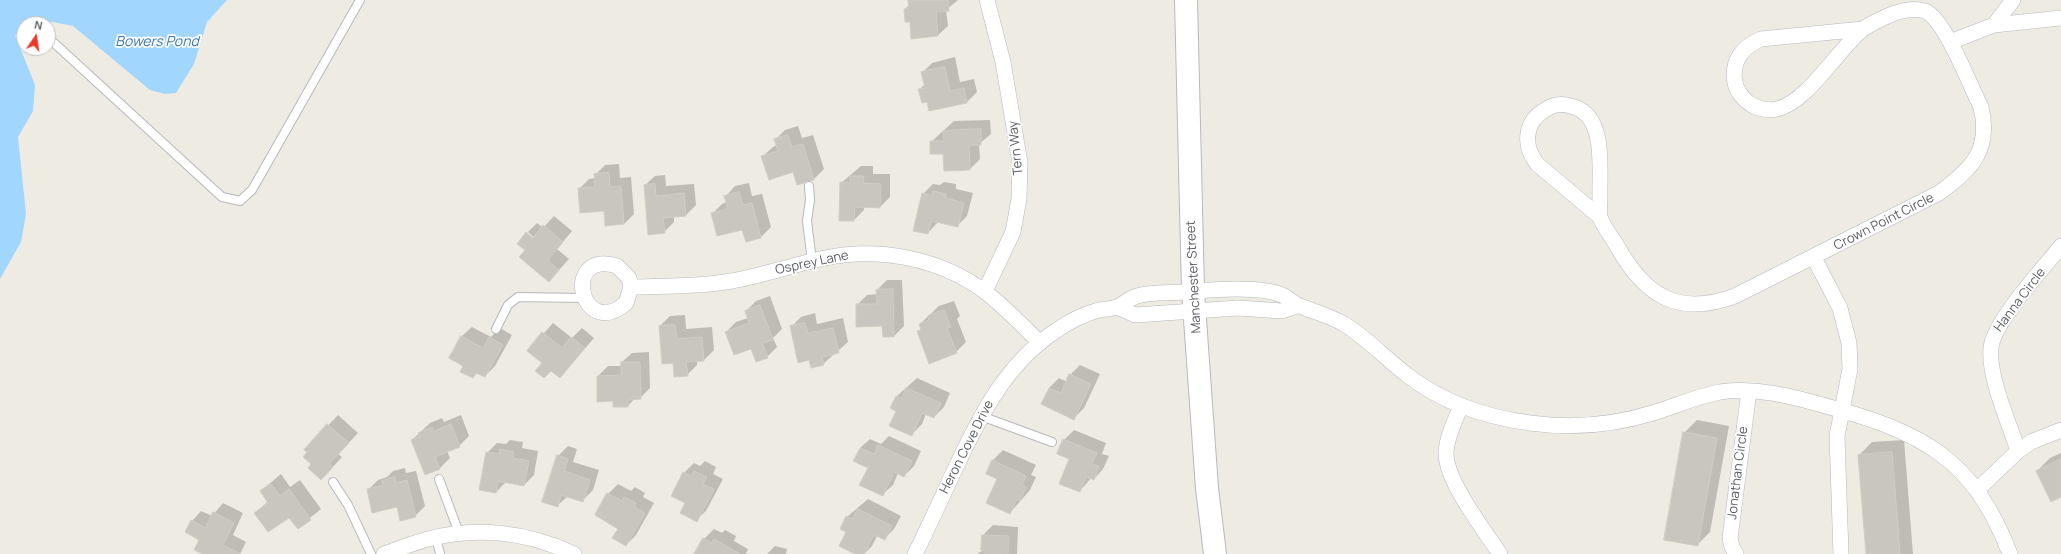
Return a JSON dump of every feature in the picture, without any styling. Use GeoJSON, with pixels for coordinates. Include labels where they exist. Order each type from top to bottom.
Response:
{"type":"FeatureCollection","features":[{"type":"Feature","properties":{"kind":"street","name":"Tern Way"},"geometry":{"type":"LineString","coordinates":[[985,292],[1013,232],[1019,199],[1020,163],[1003,62],[987,0]]}},
{"type":"Feature","properties":{"kind":"street","name":"Manchester Street"},"geometry":{"type":"LineString","coordinates":[[1186,0],[1193,302],[1199,361],[1207,488],[1215,554]]}},
{"type":"Feature","properties":{"kind":"street"},"geometry":{"type":"LineString","coordinates":[[1994,25],[2013,0]]}},
{"type":"Feature","properties":{"kind":"street","name":"Crown Point Circle"},"geometry":{"type":"LineString","coordinates":[[1600,217],[1598,142],[1596,127],[1588,115],[1576,107],[1562,105],[1548,108],[1536,116],[1529,129],[1527,144],[1532,158],[1537,164],[1600,217],[1626,263],[1640,281],[1659,295],[1680,303],[1702,305],[1725,300],[1814,258],[1939,193],[1957,180],[1971,166],[1979,153],[1982,142],[1984,121],[1980,107],[1950,42],[1940,24],[1924,11],[1904,10],[1889,15],[1863,29],[1799,97],[1789,104],[1777,109],[1764,110],[1751,105],[1742,97],[1736,87],[1734,76],[1735,63],[1740,53],[1749,44],[1761,38],[1863,29]]}},
{"type":"Feature","properties":{"kind":"street"},"geometry":{"type":"LineString","coordinates":[[1950,42],[1994,25],[2061,18]]}},
{"type":"Feature","properties":{"kind":"street","name":"Hanna Circle"},"geometry":{"type":"LineString","coordinates":[[2018,451],[1993,373],[1991,347],[1999,325],[2061,246]]}},
{"type":"Feature","properties":{"kind":"street","name":"Osprey Lane"},"geometry":{"type":"LineString","coordinates":[[631,287],[724,283],[812,261],[860,254],[895,256],[945,270],[985,292],[1040,342]]}},
{"type":"Feature","properties":{"kind":"street"},"geometry":{"type":"LineString","coordinates":[[1814,258],[1840,308],[1848,333],[1850,369],[1837,442],[1841,554]]}},
{"type":"Feature","properties":{"kind":"street"},"geometry":{"type":"LineString","coordinates":[[602,264],[609,264],[621,268],[629,278],[631,287],[626,302],[612,311],[596,310],[583,298],[582,284],[584,277],[594,266],[602,264]]}},
{"type":"Feature","properties":{"kind":"street"},"geometry":{"type":"LineString","coordinates":[[1117,307],[1135,315],[1244,290],[1266,291],[1282,295],[1297,306],[1341,322],[1366,339],[1412,379],[1433,393],[1461,406],[1508,420],[1543,425],[1599,425],[1637,417],[1710,394],[1732,391],[1749,391],[1785,395],[1842,410],[1886,424],[1920,440],[1954,465],[1977,490],[1998,525],[2010,554]]}},
{"type":"Feature","properties":{"kind":"street","name":"Heron Cove Drive"},"geometry":{"type":"LineString","coordinates":[[915,554],[981,416],[1007,376],[1040,342],[1076,318],[1097,311],[1117,307],[1135,296],[1193,302]]}},
{"type":"Feature","properties":{"kind":"street"},"geometry":{"type":"LineString","coordinates":[[1193,302],[1238,308],[1282,311],[1297,306]]}},
{"type":"Feature","properties":{"kind":"street","name":"Jonathan Circle"},"geometry":{"type":"LineString","coordinates":[[1736,554],[1732,547],[1730,538],[1749,391]]}},
{"type":"Feature","properties":{"kind":"street"},"geometry":{"type":"LineString","coordinates":[[1461,406],[1448,437],[1446,463],[1458,490],[1500,554]]}},
{"type":"Feature","properties":{"kind":"street"},"geometry":{"type":"LineString","coordinates":[[1977,490],[2018,451],[2031,442],[2061,430]]}},
{"type":"Feature","properties":{"kind":"street"},"geometry":{"type":"LineString","coordinates":[[384,554],[436,537],[459,533],[487,532],[518,535],[551,544],[574,554]]}},
{"type":"Feature","properties":{"kind":"lane"},"geometry":{"type":"LineString","coordinates":[[56,46],[222,197],[240,201],[252,190],[360,0]]}},
{"type":"Feature","properties":{"kind":"lane"},"geometry":{"type":"LineString","coordinates":[[808,186],[810,200],[807,227],[812,261]]}},
{"type":"Feature","properties":{"kind":"lane"},"geometry":{"type":"LineString","coordinates":[[496,329],[508,305],[513,299],[518,297],[583,298]]}},
{"type":"Feature","properties":{"kind":"lane"},"geometry":{"type":"LineString","coordinates":[[981,416],[1052,442]]}},
{"type":"Feature","properties":{"kind":"lane"},"geometry":{"type":"LineString","coordinates":[[439,479],[459,533]]}},
{"type":"Feature","properties":{"kind":"lane"},"geometry":{"type":"LineString","coordinates":[[333,482],[348,505],[371,554]]}},
{"type":"Feature","properties":{"kind":"lane"},"geometry":{"type":"LineString","coordinates":[[436,537],[440,554]]}},
{"type":"Feature","properties":{"kind":"water","name":"Bowers Pond"},"geometry":{"type":"Polygon","coordinates":[[[0,0],[227,0],[207,22],[194,64],[176,93],[165,94],[150,90],[73,26],[56,23],[56,16],[16,16],[16,56],[23,56],[35,85],[33,111],[18,137],[26,214],[21,242],[0,279],[0,0]]]}},
{"type":"Feature","properties":{"kind":"building"},"geometry":{"type":"Polygon","coordinates":[[[908,0],[948,0],[949,11],[936,12],[938,36],[911,39],[910,22],[905,22],[904,9],[909,8],[908,0]]]}},
{"type":"Feature","properties":{"kind":"building"},"geometry":{"type":"Polygon","coordinates":[[[945,67],[950,91],[964,88],[967,103],[929,111],[927,102],[922,103],[918,89],[925,88],[921,72],[945,67]]]}},
{"type":"Feature","properties":{"kind":"building"},"geometry":{"type":"Polygon","coordinates":[[[981,129],[981,145],[969,145],[970,170],[944,171],[943,154],[930,154],[930,141],[944,141],[943,131],[981,129]]]}},
{"type":"Feature","properties":{"kind":"building"},"geometry":{"type":"Polygon","coordinates":[[[788,135],[792,147],[803,144],[814,180],[797,185],[793,172],[769,180],[761,156],[778,151],[774,139],[788,135]]]}},
{"type":"Feature","properties":{"kind":"building"},"geometry":{"type":"Polygon","coordinates":[[[609,173],[610,187],[621,186],[624,224],[605,226],[604,211],[580,213],[578,188],[595,187],[594,174],[609,173]]]}},
{"type":"Feature","properties":{"kind":"building"},"geometry":{"type":"Polygon","coordinates":[[[850,176],[864,176],[863,183],[881,184],[880,208],[855,207],[854,221],[839,221],[840,182],[850,183],[850,176]]]}},
{"type":"Feature","properties":{"kind":"building"},"geometry":{"type":"Polygon","coordinates":[[[655,184],[656,196],[684,193],[686,216],[663,218],[665,233],[648,235],[644,185],[655,184]]]}},
{"type":"Feature","properties":{"kind":"building"},"geometry":{"type":"Polygon","coordinates":[[[933,191],[946,194],[946,198],[964,203],[958,227],[931,221],[928,234],[913,231],[922,193],[932,195],[933,191]]]}},
{"type":"Feature","properties":{"kind":"building"},"geometry":{"type":"Polygon","coordinates":[[[739,192],[743,205],[752,203],[761,238],[746,242],[742,230],[717,236],[711,213],[728,209],[724,196],[739,192]]]}},
{"type":"Feature","properties":{"kind":"building"},"geometry":{"type":"Polygon","coordinates":[[[543,225],[563,242],[548,260],[559,270],[549,282],[519,257],[525,250],[517,244],[526,232],[533,238],[543,225]]]}},
{"type":"Feature","properties":{"kind":"building"},"geometry":{"type":"Polygon","coordinates":[[[893,289],[894,337],[883,337],[882,326],[856,327],[856,304],[877,304],[876,290],[893,289]]]}},
{"type":"Feature","properties":{"kind":"building"},"geometry":{"type":"Polygon","coordinates":[[[760,305],[773,340],[762,343],[768,358],[756,362],[751,349],[734,355],[725,332],[749,323],[745,311],[760,305]]]}},
{"type":"Feature","properties":{"kind":"building"},"geometry":{"type":"Polygon","coordinates":[[[944,310],[951,327],[947,328],[957,353],[929,364],[917,331],[921,330],[919,324],[929,320],[928,316],[944,310]]]}},
{"type":"Feature","properties":{"kind":"building"},"geometry":{"type":"Polygon","coordinates":[[[805,323],[808,333],[833,328],[839,353],[822,357],[824,365],[811,368],[809,360],[798,363],[790,326],[805,323]]]}},
{"type":"Feature","properties":{"kind":"building"},"geometry":{"type":"Polygon","coordinates":[[[675,325],[677,339],[702,337],[704,361],[686,362],[688,376],[674,377],[673,363],[662,364],[659,326],[675,325]]]}},
{"type":"Feature","properties":{"kind":"building"},"geometry":{"type":"Polygon","coordinates":[[[542,332],[562,348],[571,337],[585,348],[560,378],[551,371],[544,378],[535,371],[542,363],[527,351],[542,332]]]}},
{"type":"Feature","properties":{"kind":"building"},"geometry":{"type":"Polygon","coordinates":[[[461,336],[483,348],[489,337],[503,345],[485,377],[476,373],[473,378],[460,372],[463,366],[449,358],[461,336]]]}},
{"type":"Feature","properties":{"kind":"building"},"geometry":{"type":"Polygon","coordinates":[[[621,362],[640,362],[641,399],[628,400],[628,407],[613,407],[613,401],[597,402],[597,376],[621,375],[621,362]]]}},
{"type":"Feature","properties":{"kind":"building"},"geometry":{"type":"Polygon","coordinates":[[[1069,374],[1091,384],[1074,420],[1041,404],[1049,388],[1061,393],[1069,374]]]}},
{"type":"Feature","properties":{"kind":"building"},"geometry":{"type":"Polygon","coordinates":[[[906,388],[941,403],[934,418],[922,413],[912,436],[889,426],[896,411],[890,408],[896,396],[902,398],[906,388]]]}},
{"type":"Feature","properties":{"kind":"building"},"geometry":{"type":"Polygon","coordinates":[[[327,424],[349,443],[329,464],[333,467],[321,480],[308,468],[311,464],[303,457],[307,452],[304,450],[327,424]]]}},
{"type":"Feature","properties":{"kind":"building"},"geometry":{"type":"Polygon","coordinates":[[[451,424],[460,447],[435,457],[440,469],[425,475],[411,440],[420,436],[418,433],[432,427],[434,431],[451,424]]]}},
{"type":"Feature","properties":{"kind":"building"},"geometry":{"type":"Polygon","coordinates":[[[1683,432],[1717,438],[1698,546],[1664,540],[1683,432]]]}},
{"type":"Feature","properties":{"kind":"building"},"geometry":{"type":"Polygon","coordinates":[[[1063,439],[1097,453],[1092,464],[1099,466],[1094,480],[1086,477],[1080,492],[1059,484],[1069,459],[1057,454],[1063,439]]]}},
{"type":"Feature","properties":{"kind":"building"},"geometry":{"type":"Polygon","coordinates":[[[878,445],[912,461],[904,477],[894,472],[883,496],[859,485],[868,468],[853,461],[860,448],[874,454],[878,445]]]}},
{"type":"Feature","properties":{"kind":"building"},"geometry":{"type":"Polygon","coordinates":[[[500,449],[514,452],[513,458],[529,461],[524,486],[498,481],[496,493],[479,490],[486,452],[499,454],[500,449]]]}},
{"type":"Feature","properties":{"kind":"building"},"geometry":{"type":"Polygon","coordinates":[[[1892,452],[1900,554],[1866,554],[1858,455],[1892,452]]]}},
{"type":"Feature","properties":{"kind":"building"},"geometry":{"type":"Polygon","coordinates":[[[557,455],[568,459],[564,471],[590,480],[583,502],[561,495],[558,507],[542,502],[557,455]]]}},
{"type":"Feature","properties":{"kind":"building"},"geometry":{"type":"Polygon","coordinates":[[[2061,459],[2061,497],[2051,502],[2036,471],[2061,459]]]}},
{"type":"Feature","properties":{"kind":"building"},"geometry":{"type":"Polygon","coordinates":[[[992,460],[1026,476],[1022,485],[1026,487],[1020,501],[1017,499],[1010,514],[986,503],[997,479],[986,474],[992,460]]]}},
{"type":"Feature","properties":{"kind":"building"},"geometry":{"type":"Polygon","coordinates":[[[694,471],[707,477],[703,484],[714,489],[697,522],[680,513],[685,503],[671,496],[683,472],[691,476],[694,471]]]}},
{"type":"Feature","properties":{"kind":"building"},"geometry":{"type":"Polygon","coordinates":[[[395,477],[396,483],[407,480],[416,517],[400,521],[397,507],[372,513],[367,489],[383,485],[382,481],[395,477]]]}},
{"type":"Feature","properties":{"kind":"building"},"geometry":{"type":"Polygon","coordinates":[[[271,484],[280,496],[289,489],[311,520],[298,529],[289,518],[268,532],[254,513],[268,503],[260,491],[271,484]]]}},
{"type":"Feature","properties":{"kind":"building"},"geometry":{"type":"Polygon","coordinates":[[[607,493],[622,501],[624,497],[636,503],[634,507],[645,513],[626,546],[612,538],[618,529],[595,515],[607,493]]]}},
{"type":"Feature","properties":{"kind":"building"},"geometry":{"type":"Polygon","coordinates":[[[858,509],[892,526],[885,540],[874,535],[864,554],[855,554],[839,546],[846,532],[840,529],[846,516],[852,519],[858,509]]]}},
{"type":"Feature","properties":{"kind":"building"},"geometry":{"type":"Polygon","coordinates":[[[213,512],[234,523],[223,545],[241,554],[203,554],[194,550],[199,540],[185,532],[191,520],[205,528],[213,512]]]}},
{"type":"Feature","properties":{"kind":"building"},"geometry":{"type":"Polygon","coordinates":[[[982,535],[1009,536],[1008,554],[984,554],[984,550],[981,550],[982,535]]]}},
{"type":"Feature","properties":{"kind":"building"},"geometry":{"type":"Polygon","coordinates":[[[703,538],[712,543],[714,539],[740,554],[694,554],[703,538]]]}}]}
